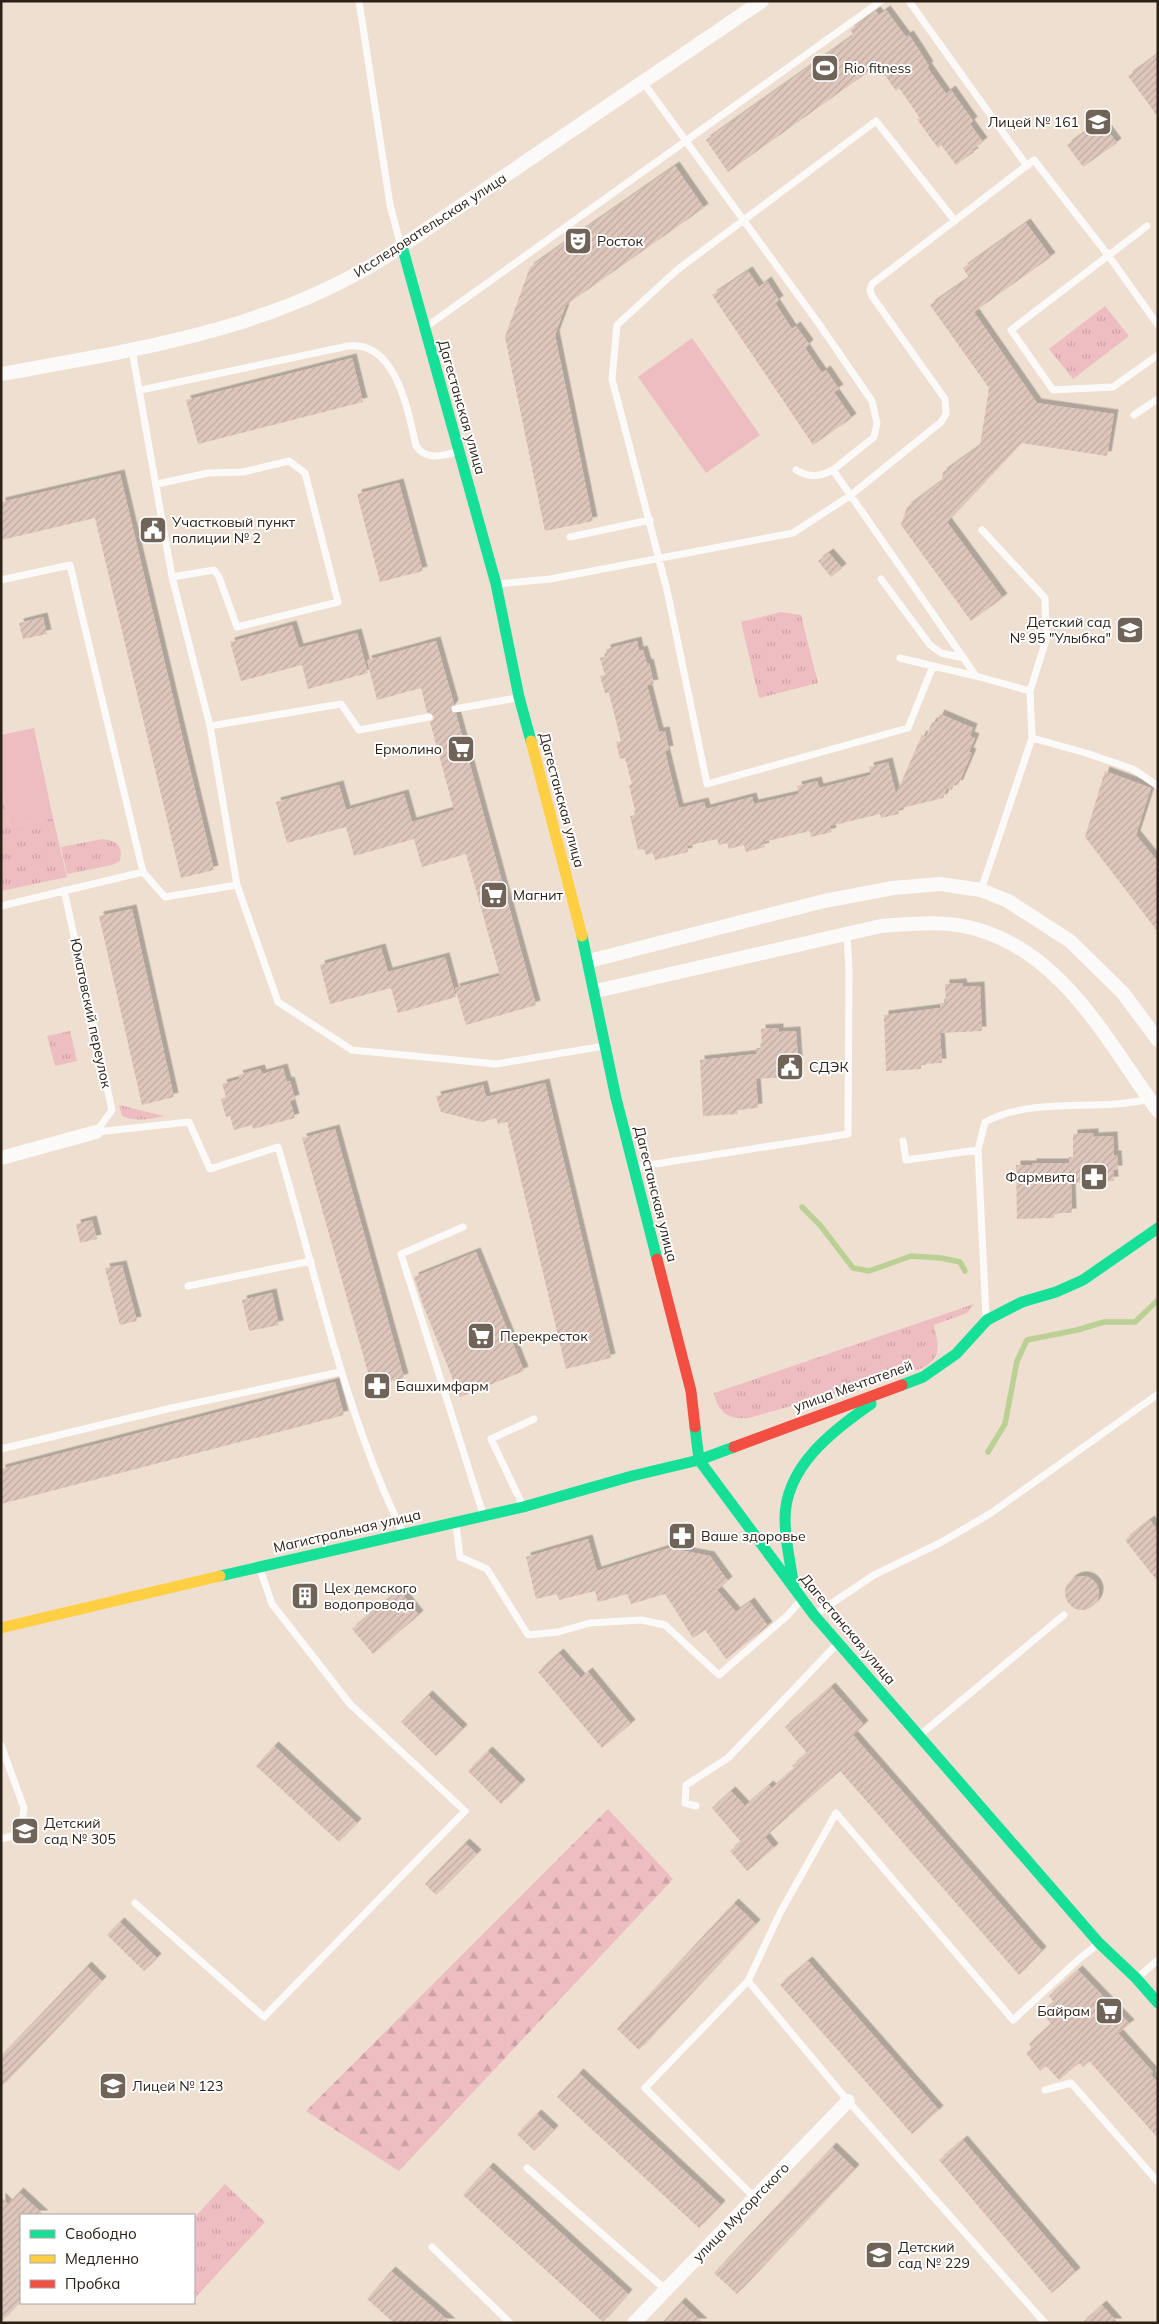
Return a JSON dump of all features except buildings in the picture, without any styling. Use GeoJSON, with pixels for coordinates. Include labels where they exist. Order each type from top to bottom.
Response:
{"type":"FeatureCollection","features":[{"type":"Feature","properties":{"kind":"street","name":"Исследовательская улица"},"geometry":{"type":"LineString","coordinates":[[1,374],[188,338],[265,314],[342,281],[402,246],[762,1]]}},
{"type":"Feature","properties":{"kind":"street","name":"Дагестанская улица"},"geometry":{"type":"LineString","coordinates":[[402,246],[496,584],[519,697],[589,960],[606,1046],[634,1167],[691,1391],[699,1460],[814,1615],[1100,1943],[1136,1978],[1158,2003]]}},
{"type":"Feature","properties":{"kind":"street"},"geometry":{"type":"LineString","coordinates":[[589,960],[824,901],[893,888],[940,884],[981,890],[1008,901],[1070,941],[1123,993],[1158,1040]]}},
{"type":"Feature","properties":{"kind":"street"},"geometry":{"type":"LineString","coordinates":[[596,991],[881,926],[925,922],[972,928],[1012,942],[1056,976],[1100,1025],[1158,1111]]}},
{"type":"Feature","properties":{"kind":"street"},"geometry":{"type":"LineString","coordinates":[[1,1158],[96,1132]]}},
{"type":"Feature","properties":{"kind":"street","name":"улица Мечтателей"},"geometry":{"type":"LineString","coordinates":[[699,1460],[923,1377],[956,1354],[986,1320],[1022,1302],[1056,1292],[1084,1280],[1158,1228]]}},
{"type":"Feature","properties":{"kind":"street"},"geometry":{"type":"LineString","coordinates":[[798,1595],[784,1512],[790,1482],[805,1461],[851,1417],[896,1387]]}},
{"type":"Feature","properties":{"kind":"street","name":"Магистральная улица"},"geometry":{"type":"LineString","coordinates":[[1,1628],[259,1566],[523,1507],[632,1476],[699,1460]]}},
{"type":"Feature","properties":{"kind":"street","name":"улица Мусоргского"},"geometry":{"type":"LineString","coordinates":[[634,2323],[848,2101]]}},
{"type":"Feature","properties":{"kind":"lane"},"geometry":{"type":"LineString","coordinates":[[359,1],[390,205],[402,246]]}},
{"type":"Feature","properties":{"kind":"lane"},"geometry":{"type":"LineString","coordinates":[[424,328],[881,1]]}},
{"type":"Feature","properties":{"kind":"lane"},"geometry":{"type":"LineString","coordinates":[[909,1],[1027,166]]}},
{"type":"Feature","properties":{"kind":"lane"},"geometry":{"type":"LineString","coordinates":[[643,82],[872,402],[877,423],[874,437],[833,470],[822,476],[807,476],[796,470]]}},
{"type":"Feature","properties":{"kind":"lane"},"geometry":{"type":"LineString","coordinates":[[933,666],[908,728],[707,784],[659,557],[612,379],[617,325],[677,270],[876,121],[955,220]]}},
{"type":"Feature","properties":{"kind":"lane"},"geometry":{"type":"LineString","coordinates":[[496,584],[550,579],[793,533],[851,495],[941,422],[946,414],[945,399],[870,290],[872,284],[1034,160],[1108,255],[1158,324]]}},
{"type":"Feature","properties":{"kind":"lane"},"geometry":{"type":"LineString","coordinates":[[1147,226],[1010,330],[1052,390],[1113,387],[1158,355]]}},
{"type":"Feature","properties":{"kind":"lane"},"geometry":{"type":"LineString","coordinates":[[141,390],[348,346],[367,346],[378,352],[402,389],[416,446],[420,452],[429,457],[459,452]]}},
{"type":"Feature","properties":{"kind":"lane"},"geometry":{"type":"LineString","coordinates":[[132,350],[141,390],[172,577],[210,726],[237,885],[278,1002],[352,1050],[496,1064],[606,1046]]}},
{"type":"Feature","properties":{"kind":"lane"},"geometry":{"type":"LineString","coordinates":[[1134,415],[1158,399]]}},
{"type":"Feature","properties":{"kind":"lane"},"geometry":{"type":"LineString","coordinates":[[156,484],[208,473],[243,472],[290,461],[305,473],[338,602],[237,626],[219,577],[214,570],[172,577]]}},
{"type":"Feature","properties":{"kind":"lane"},"geometry":{"type":"LineString","coordinates":[[833,470],[976,676]]}},
{"type":"Feature","properties":{"kind":"lane"},"geometry":{"type":"LineString","coordinates":[[570,537],[650,520]]}},
{"type":"Feature","properties":{"kind":"lane"},"geometry":{"type":"LineString","coordinates":[[981,890],[1032,738],[1030,691],[1046,640],[1045,598],[982,530]]}},
{"type":"Feature","properties":{"kind":"lane"},"geometry":{"type":"LineString","coordinates":[[1,580],[70,565],[143,872],[165,897],[237,885]]}},
{"type":"Feature","properties":{"kind":"lane"},"geometry":{"type":"LineString","coordinates":[[881,579],[930,645],[941,653],[964,658]]}},
{"type":"Feature","properties":{"kind":"lane"},"geometry":{"type":"LineString","coordinates":[[900,658],[1030,691]]}},
{"type":"Feature","properties":{"kind":"lane"},"geometry":{"type":"LineString","coordinates":[[455,709],[519,697]]}},
{"type":"Feature","properties":{"kind":"lane"},"geometry":{"type":"LineString","coordinates":[[210,726],[340,704],[359,730],[429,718]]}},
{"type":"Feature","properties":{"kind":"lane"},"geometry":{"type":"LineString","coordinates":[[1032,738],[1086,753],[1133,769],[1158,786]]}},
{"type":"Feature","properties":{"kind":"lane"},"geometry":{"type":"LineString","coordinates":[[1,906],[143,872]]}},
{"type":"Feature","properties":{"kind":"lane","name":"Юматовский переулок"},"geometry":{"type":"LineString","coordinates":[[64,890],[112,1110],[96,1132]]}},
{"type":"Feature","properties":{"kind":"lane"},"geometry":{"type":"LineString","coordinates":[[634,1167],[848,1134],[850,971],[847,934]]}},
{"type":"Feature","properties":{"kind":"lane"},"geometry":{"type":"LineString","coordinates":[[986,1320],[978,1150],[980,1134],[986,1122],[998,1115],[1036,1108],[1126,1104],[1149,1099]]}},
{"type":"Feature","properties":{"kind":"lane"},"geometry":{"type":"LineString","coordinates":[[96,1132],[189,1122],[210,1169],[278,1147],[311,1261],[340,1372],[390,1508],[403,1533]]}},
{"type":"Feature","properties":{"kind":"lane"},"geometry":{"type":"LineString","coordinates":[[903,1141],[906,1160],[978,1150]]}},
{"type":"Feature","properties":{"kind":"lane"},"geometry":{"type":"LineString","coordinates":[[463,1227],[401,1254],[483,1516]]}},
{"type":"Feature","properties":{"kind":"lane"},"geometry":{"type":"LineString","coordinates":[[188,1286],[311,1261]]}},
{"type":"Feature","properties":{"kind":"lane"},"geometry":{"type":"LineString","coordinates":[[1,1449],[168,1409],[340,1372]]}},
{"type":"Feature","properties":{"kind":"lane"},"geometry":{"type":"LineString","coordinates":[[814,1615],[874,1575],[940,1543],[991,1513],[1158,1394]]}},
{"type":"Feature","properties":{"kind":"lane"},"geometry":{"type":"LineString","coordinates":[[523,1507],[491,1440],[534,1419]]}},
{"type":"Feature","properties":{"kind":"lane"},"geometry":{"type":"LineString","coordinates":[[456,1522],[460,1557],[487,1569],[528,1634],[558,1632],[590,1622],[641,1620],[666,1625],[719,1675],[788,1615],[798,1595]]}},
{"type":"Feature","properties":{"kind":"lane"},"geometry":{"type":"LineString","coordinates":[[135,1902],[264,2017],[465,1811],[350,1704],[272,1604],[265,1590],[259,1566]]}},
{"type":"Feature","properties":{"kind":"lane"},"geometry":{"type":"LineString","coordinates":[[920,1736],[1064,1615]]}},
{"type":"Feature","properties":{"kind":"lane"},"geometry":{"type":"LineString","coordinates":[[696,1806],[685,1803],[686,1785],[728,1758],[825,1654],[839,1642]]}},
{"type":"Feature","properties":{"kind":"lane"},"geometry":{"type":"LineString","coordinates":[[1,1745],[24,1808],[20,1834],[1,1839]]}},
{"type":"Feature","properties":{"kind":"lane"},"geometry":{"type":"LineString","coordinates":[[755,2198],[645,2088],[748,1982],[798,1878],[836,1813],[1013,2020],[1079,1959],[1100,1943]]}},
{"type":"Feature","properties":{"kind":"lane"},"geometry":{"type":"LineString","coordinates":[[1136,1978],[1158,1960]]}},
{"type":"Feature","properties":{"kind":"lane"},"geometry":{"type":"LineString","coordinates":[[748,1982],[848,2101],[1045,2323]]}},
{"type":"Feature","properties":{"kind":"lane"},"geometry":{"type":"LineString","coordinates":[[1046,2090],[1071,2083],[1158,2182]]}},
{"type":"Feature","properties":{"kind":"lane"},"geometry":{"type":"LineString","coordinates":[[527,2168],[666,2290]]}},
{"type":"Feature","properties":{"kind":"lane"},"geometry":{"type":"LineString","coordinates":[[432,2247],[510,2323]]}},
{"type":"Feature","properties":{"kind":"green space"},"geometry":{"type":"Polygon","coordinates":[[[1105,306],[1129,336],[1073,379],[1049,349],[1105,306]]]}},
{"type":"Feature","properties":{"kind":"green space"},"geometry":{"type":"Polygon","coordinates":[[[692,338],[760,435],[706,473],[638,377],[692,338]]]}},
{"type":"Feature","properties":{"kind":"green space"},"geometry":{"type":"Polygon","coordinates":[[[781,612],[801,615],[818,683],[759,698],[741,622],[781,612]]]}},
{"type":"Feature","properties":{"kind":"green space"},"geometry":{"type":"Polygon","coordinates":[[[34,728],[53,818],[10,827],[1,786],[1,735],[34,728]]]}},
{"type":"Feature","properties":{"kind":"green space"},"geometry":{"type":"Polygon","coordinates":[[[1,786],[10,827],[53,818],[67,877],[1,891],[1,786]]]}},
{"type":"Feature","properties":{"kind":"green space"},"geometry":{"type":"Polygon","coordinates":[[[103,839],[118,845],[121,852],[120,861],[112,865],[67,874],[61,847],[103,839]]]}},
{"type":"Feature","properties":{"kind":"green space"},"geometry":{"type":"Polygon","coordinates":[[[70,1031],[77,1061],[55,1066],[47,1036],[70,1031]]]}},
{"type":"Feature","properties":{"kind":"green space"},"geometry":{"type":"Polygon","coordinates":[[[119,1105],[164,1116],[143,1119],[127,1118],[122,1116],[119,1105]]]}},
{"type":"Feature","properties":{"kind":"green space"},"geometry":{"type":"Polygon","coordinates":[[[974,1304],[967,1313],[934,1325],[938,1344],[936,1354],[934,1359],[923,1368],[749,1418],[730,1416],[718,1406],[714,1393],[974,1304]]]}},
{"type":"Feature","properties":{"kind":"green space"},"geometry":{"type":"Polygon","coordinates":[[[608,1809],[673,1879],[399,2171],[306,2111],[608,1809]]]}},
{"type":"Feature","properties":{"kind":"green space"},"geometry":{"type":"Polygon","coordinates":[[[225,2184],[265,2222],[195,2298],[195,2217],[225,2184]]]}},
{"type":"Feature","properties":{"kind":"waterway"},"geometry":{"type":"LineString","coordinates":[[802,1207],[820,1225],[853,1268],[869,1271],[911,1256],[941,1258],[960,1262],[965,1271]]}},
{"type":"Feature","properties":{"kind":"waterway"},"geometry":{"type":"LineString","coordinates":[[988,1452],[1005,1424],[1017,1361],[1027,1340],[1077,1330],[1104,1322],[1135,1322],[1158,1300]]}},
{"type":"Feature","properties":{"kind":"traffic: fast"},"geometry":{"type":"LineString","coordinates":[[402,246],[496,584],[519,697],[531,741]]}},
{"type":"Feature","properties":{"kind":"traffic: fast"},"geometry":{"type":"LineString","coordinates":[[582,936],[616,1098],[657,1259]]}},
{"type":"Feature","properties":{"kind":"traffic: fast"},"geometry":{"type":"LineString","coordinates":[[902,1385],[923,1377],[956,1354],[987,1320],[1022,1302],[1056,1292],[1083,1280],[1158,1228]]}},
{"type":"Feature","properties":{"kind":"traffic: fast"},"geometry":{"type":"LineString","coordinates":[[794,1588],[785,1528],[787,1500],[793,1483],[813,1452],[841,1426],[871,1404]]}},
{"type":"Feature","properties":{"kind":"traffic: fast"},"geometry":{"type":"LineString","coordinates":[[695,1427],[699,1460],[814,1615],[1099,1943],[1136,1978],[1158,2003]]}},
{"type":"Feature","properties":{"kind":"traffic: fast"},"geometry":{"type":"LineString","coordinates":[[220,1576],[523,1507],[632,1476],[699,1460],[734,1447]]}},
{"type":"Feature","properties":{"kind":"traffic: slow"},"geometry":{"type":"LineString","coordinates":[[531,741],[582,936]]}},
{"type":"Feature","properties":{"kind":"traffic: slow"},"geometry":{"type":"LineString","coordinates":[[1,1628],[220,1576]]}},
{"type":"Feature","properties":{"kind":"traffic: jam"},"geometry":{"type":"LineString","coordinates":[[657,1259],[691,1391],[695,1427]]}},
{"type":"Feature","properties":{"kind":"traffic: jam"},"geometry":{"type":"LineString","coordinates":[[734,1447],[902,1385]]}},
{"type":"Feature","properties":{"kind":"place","name":"Rio fitness"},"geometry":{"type":"Point","coordinates":[825,68]}},
{"type":"Feature","properties":{"kind":"place","name":"Лицей № 161"},"geometry":{"type":"Point","coordinates":[1098,122]}},
{"type":"Feature","properties":{"kind":"place","name":"Росток"},"geometry":{"type":"Point","coordinates":[578,241]}},
{"type":"Feature","properties":{"kind":"place","name":"Участковый пункт полиции № 2"},"geometry":{"type":"Point","coordinates":[153,530]}},
{"type":"Feature","properties":{"kind":"place","name":"Детский сад № 95 \"Улыбка\""},"geometry":{"type":"Point","coordinates":[1130,630]}},
{"type":"Feature","properties":{"kind":"place","name":"Ермолино"},"geometry":{"type":"Point","coordinates":[461,749]}},
{"type":"Feature","properties":{"kind":"place","name":"Магнит"},"geometry":{"type":"Point","coordinates":[494,895]}},
{"type":"Feature","properties":{"kind":"place","name":"СДЭК"},"geometry":{"type":"Point","coordinates":[790,1067]}},
{"type":"Feature","properties":{"kind":"place","name":"Фармвита"},"geometry":{"type":"Point","coordinates":[1094,1177]}},
{"type":"Feature","properties":{"kind":"place","name":"Перекресток"},"geometry":{"type":"Point","coordinates":[481,1336]}},
{"type":"Feature","properties":{"kind":"place","name":"Башхимфарм"},"geometry":{"type":"Point","coordinates":[377,1386]}},
{"type":"Feature","properties":{"kind":"place","name":"Ваше здоровье"},"geometry":{"type":"Point","coordinates":[682,1536]}},
{"type":"Feature","properties":{"kind":"place","name":"Цех демского водопровода"},"geometry":{"type":"Point","coordinates":[305,1596]}},
{"type":"Feature","properties":{"kind":"place","name":"Детский сад № 305"},"geometry":{"type":"Point","coordinates":[25,1831]}},
{"type":"Feature","properties":{"kind":"place","name":"Байрам"},"geometry":{"type":"Point","coordinates":[1109,2011]}},
{"type":"Feature","properties":{"kind":"place","name":"Лицей № 123"},"geometry":{"type":"Point","coordinates":[113,2086]}},
{"type":"Feature","properties":{"kind":"place","name":"Детский сад № 229"},"geometry":{"type":"Point","coordinates":[879,2255]}}]}
